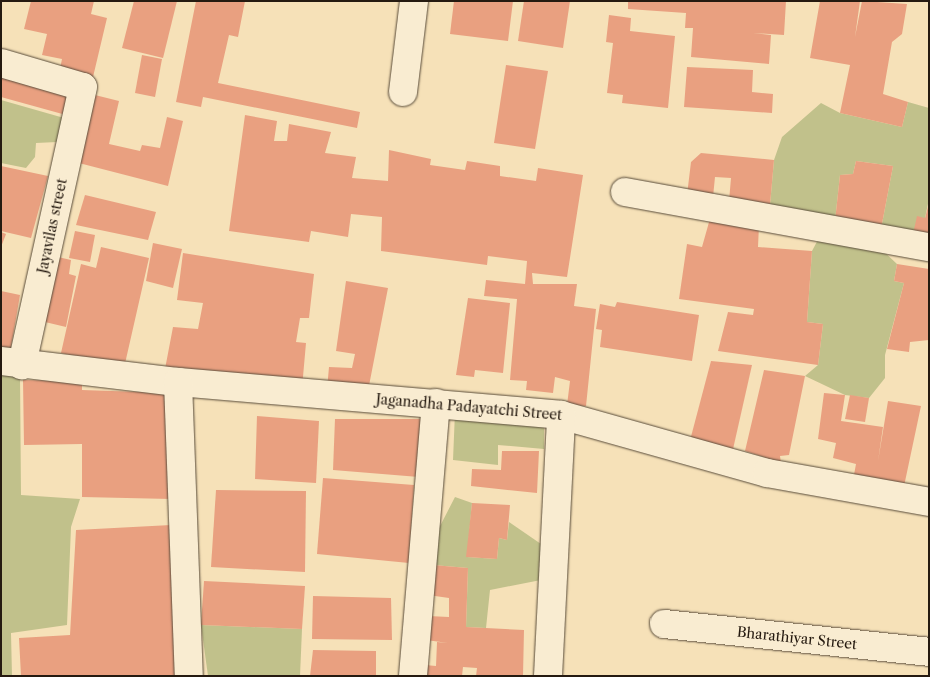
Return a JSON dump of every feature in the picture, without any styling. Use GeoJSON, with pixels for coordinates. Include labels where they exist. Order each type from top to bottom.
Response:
{"type":"FeatureCollection","features":[{"type":"Feature","properties":{"kind":"street"},"geometry":{"type":"LineString","coordinates":[[403,92],[414,1]]}},
{"type":"Feature","properties":{"kind":"street","name":"Jayavilas street"},"geometry":{"type":"LineString","coordinates":[[1,63],[83,87],[11,363]]}},
{"type":"Feature","properties":{"kind":"street"},"geometry":{"type":"LineString","coordinates":[[625,192],[929,247]]}},
{"type":"Feature","properties":{"kind":"street","name":"Jaganadha Padayatchi Street"},"geometry":{"type":"LineString","coordinates":[[11,363],[178,382],[561,415],[767,472],[929,502]]}},
{"type":"Feature","properties":{"kind":"street"},"geometry":{"type":"LineString","coordinates":[[178,382],[189,676]]}},
{"type":"Feature","properties":{"kind":"street"},"geometry":{"type":"LineString","coordinates":[[412,676],[436,403]]}},
{"type":"Feature","properties":{"kind":"street"},"geometry":{"type":"LineString","coordinates":[[548,676],[561,415]]}},
{"type":"Feature","properties":{"kind":"street","name":"Bharathiyar Street"},"geometry":{"type":"LineString","coordinates":[[664,624],[929,652]]}},
{"type":"Feature","properties":{"kind":"green space"},"geometry":{"type":"Polygon","coordinates":[[[1,100],[64,118],[57,142],[36,143],[35,157],[26,168],[1,163],[1,100]]]}},
{"type":"Feature","properties":{"kind":"green space"},"geometry":{"type":"Polygon","coordinates":[[[908,102],[929,108],[929,199],[925,218],[913,234],[881,229],[893,166],[856,161],[853,174],[840,175],[835,221],[770,205],[774,160],[782,137],[821,103],[840,113],[902,127],[908,102]]]}},
{"type":"Feature","properties":{"kind":"green space"},"geometry":{"type":"Polygon","coordinates":[[[821,234],[880,248],[897,264],[894,281],[904,283],[885,355],[885,378],[869,398],[845,395],[805,376],[818,365],[823,324],[807,322],[812,251],[821,234]]]}},
{"type":"Feature","properties":{"kind":"green space"},"geometry":{"type":"Polygon","coordinates":[[[1,370],[20,374],[21,495],[80,499],[71,527],[67,625],[11,633],[12,676],[1,676],[1,370]]]}},
{"type":"Feature","properties":{"kind":"green space"},"geometry":{"type":"Polygon","coordinates":[[[455,412],[544,419],[544,449],[498,445],[498,465],[453,460],[455,412]]]}},
{"type":"Feature","properties":{"kind":"green space"},"geometry":{"type":"Polygon","coordinates":[[[455,497],[472,503],[467,557],[497,559],[499,538],[507,540],[509,522],[541,544],[546,579],[490,590],[486,628],[466,627],[468,568],[433,565],[437,532],[455,497]]]}},
{"type":"Feature","properties":{"kind":"green space"},"geometry":{"type":"Polygon","coordinates":[[[201,625],[302,629],[300,676],[208,676],[201,625]]]}},
{"type":"Feature","properties":{"kind":"building"},"geometry":{"type":"Polygon","coordinates":[[[31,1],[94,1],[91,14],[107,18],[93,77],[60,69],[62,59],[42,55],[47,34],[24,29],[31,1]]]}},
{"type":"Feature","properties":{"kind":"building"},"geometry":{"type":"Polygon","coordinates":[[[134,1],[177,1],[163,58],[122,48],[134,1]]]}},
{"type":"Feature","properties":{"kind":"building"},"geometry":{"type":"Polygon","coordinates":[[[196,1],[245,1],[238,37],[229,35],[218,83],[360,112],[357,128],[203,97],[201,107],[176,102],[196,1]]]}},
{"type":"Feature","properties":{"kind":"building"},"geometry":{"type":"Polygon","coordinates":[[[454,1],[513,1],[508,41],[450,34],[454,1]]]}},
{"type":"Feature","properties":{"kind":"building"},"geometry":{"type":"Polygon","coordinates":[[[524,1],[570,1],[563,48],[518,41],[524,1]]]}},
{"type":"Feature","properties":{"kind":"building"},"geometry":{"type":"Polygon","coordinates":[[[628,1],[786,1],[784,35],[753,33],[771,35],[769,64],[691,57],[693,28],[685,28],[686,13],[628,9],[628,1]]]}},
{"type":"Feature","properties":{"kind":"building"},"geometry":{"type":"Polygon","coordinates":[[[820,1],[860,1],[855,37],[862,1],[907,4],[902,34],[892,42],[883,94],[908,102],[902,127],[840,113],[850,65],[810,58],[820,1]]]}},
{"type":"Feature","properties":{"kind":"building"},"geometry":{"type":"Polygon","coordinates":[[[609,15],[631,18],[630,31],[675,36],[668,108],[622,103],[623,95],[607,93],[613,43],[606,42],[609,15]]]}},
{"type":"Feature","properties":{"kind":"building"},"geometry":{"type":"Polygon","coordinates":[[[142,55],[162,59],[155,97],[135,93],[142,55]]]}},
{"type":"Feature","properties":{"kind":"building"},"geometry":{"type":"Polygon","coordinates":[[[506,65],[548,71],[535,149],[494,143],[506,65]]]}},
{"type":"Feature","properties":{"kind":"building"},"geometry":{"type":"Polygon","coordinates":[[[687,67],[753,70],[752,92],[773,94],[772,113],[684,107],[687,67]]]}},
{"type":"Feature","properties":{"kind":"building"},"geometry":{"type":"Polygon","coordinates":[[[1,71],[71,92],[66,115],[1,97],[1,71]]]}},
{"type":"Feature","properties":{"kind":"building"},"geometry":{"type":"Polygon","coordinates":[[[91,94],[119,101],[109,144],[140,151],[142,145],[160,148],[167,117],[183,121],[168,186],[75,162],[91,94]]]}},
{"type":"Feature","properties":{"kind":"building"},"geometry":{"type":"Polygon","coordinates":[[[245,115],[277,121],[274,141],[287,141],[289,124],[331,132],[325,153],[356,157],[352,178],[388,181],[389,150],[431,159],[430,165],[465,170],[467,161],[500,166],[500,176],[536,181],[538,168],[583,175],[567,277],[532,273],[533,284],[577,284],[574,306],[596,309],[586,406],[567,405],[570,381],[555,377],[553,393],[526,390],[527,381],[510,380],[517,299],[484,296],[486,280],[525,284],[527,261],[488,256],[487,265],[381,251],[382,217],[351,214],[348,237],[311,231],[309,242],[229,231],[245,115]]]}},
{"type":"Feature","properties":{"kind":"building"},"geometry":{"type":"Polygon","coordinates":[[[701,153],[774,160],[770,205],[729,201],[731,178],[715,177],[713,197],[687,195],[691,162],[701,153]]]}},
{"type":"Feature","properties":{"kind":"building"},"geometry":{"type":"Polygon","coordinates":[[[856,161],[893,166],[881,229],[835,221],[840,175],[853,174],[856,161]]]}},
{"type":"Feature","properties":{"kind":"building"},"geometry":{"type":"Polygon","coordinates":[[[1,166],[48,176],[31,238],[1,231],[1,166]]]}},
{"type":"Feature","properties":{"kind":"building"},"geometry":{"type":"Polygon","coordinates":[[[85,195],[156,212],[148,240],[76,225],[85,195]]]}},
{"type":"Feature","properties":{"kind":"building"},"geometry":{"type":"Polygon","coordinates":[[[929,203],[929,237],[913,234],[917,216],[925,218],[929,203]]]}},
{"type":"Feature","properties":{"kind":"building"},"geometry":{"type":"Polygon","coordinates":[[[713,208],[759,225],[758,247],[812,251],[807,322],[823,324],[818,365],[718,351],[728,312],[753,315],[754,309],[679,299],[687,244],[702,247],[713,208]]]}},
{"type":"Feature","properties":{"kind":"building"},"geometry":{"type":"Polygon","coordinates":[[[75,231],[95,235],[90,262],[69,258],[75,231]]]}},
{"type":"Feature","properties":{"kind":"building"},"geometry":{"type":"Polygon","coordinates":[[[1,232],[6,234],[1,247],[1,232]]]}},
{"type":"Feature","properties":{"kind":"building"},"geometry":{"type":"Polygon","coordinates":[[[153,243],[182,249],[173,288],[146,281],[153,243]]]}},
{"type":"Feature","properties":{"kind":"building"},"geometry":{"type":"Polygon","coordinates":[[[101,247],[149,258],[124,368],[61,353],[81,264],[96,268],[101,247]]]}},
{"type":"Feature","properties":{"kind":"building"},"geometry":{"type":"Polygon","coordinates":[[[183,253],[314,274],[309,318],[300,318],[296,342],[306,343],[302,388],[165,369],[173,327],[198,329],[203,303],[177,300],[183,253]]]}},
{"type":"Feature","properties":{"kind":"building"},"geometry":{"type":"Polygon","coordinates":[[[58,257],[71,260],[69,274],[76,276],[66,327],[45,322],[58,257]]]}},
{"type":"Feature","properties":{"kind":"building"},"geometry":{"type":"Polygon","coordinates":[[[897,264],[929,269],[929,340],[910,342],[909,352],[887,349],[904,283],[894,281],[897,264]]]}},
{"type":"Feature","properties":{"kind":"building"},"geometry":{"type":"Polygon","coordinates":[[[346,281],[388,288],[367,396],[327,389],[329,367],[352,368],[355,354],[336,351],[346,281]]]}},
{"type":"Feature","properties":{"kind":"building"},"geometry":{"type":"Polygon","coordinates":[[[1,291],[20,295],[10,353],[1,351],[1,291]]]}},
{"type":"Feature","properties":{"kind":"building"},"geometry":{"type":"Polygon","coordinates":[[[468,298],[510,303],[503,373],[475,370],[474,377],[456,375],[468,298]]]}},
{"type":"Feature","properties":{"kind":"building"},"geometry":{"type":"Polygon","coordinates":[[[617,302],[699,315],[692,361],[600,347],[602,330],[596,329],[600,304],[615,307],[617,302]]]}},
{"type":"Feature","properties":{"kind":"building"},"geometry":{"type":"Polygon","coordinates":[[[711,361],[752,365],[731,458],[688,448],[711,361]]]}},
{"type":"Feature","properties":{"kind":"building"},"geometry":{"type":"Polygon","coordinates":[[[764,370],[805,376],[789,455],[780,456],[781,463],[745,451],[764,370]]]}},
{"type":"Feature","properties":{"kind":"building"},"geometry":{"type":"Polygon","coordinates":[[[23,380],[82,381],[82,390],[170,393],[171,499],[82,497],[82,444],[24,445],[23,380]]]}},
{"type":"Feature","properties":{"kind":"building"},"geometry":{"type":"Polygon","coordinates":[[[824,393],[845,395],[841,421],[883,427],[878,461],[888,401],[921,406],[903,491],[853,480],[856,464],[833,458],[836,443],[818,439],[824,393]]]}},
{"type":"Feature","properties":{"kind":"building"},"geometry":{"type":"Polygon","coordinates":[[[850,395],[869,398],[865,422],[845,419],[850,395]]]}},
{"type":"Feature","properties":{"kind":"building"},"geometry":{"type":"Polygon","coordinates":[[[257,416],[319,421],[316,483],[255,479],[257,416]]]}},
{"type":"Feature","properties":{"kind":"building"},"geometry":{"type":"Polygon","coordinates":[[[335,419],[424,419],[419,477],[333,470],[335,419]]]}},
{"type":"Feature","properties":{"kind":"building"},"geometry":{"type":"Polygon","coordinates":[[[502,451],[539,451],[537,493],[471,486],[472,469],[501,470],[502,451]]]}},
{"type":"Feature","properties":{"kind":"building"},"geometry":{"type":"Polygon","coordinates":[[[323,478],[414,485],[409,563],[317,554],[323,478]]]}},
{"type":"Feature","properties":{"kind":"building"},"geometry":{"type":"Polygon","coordinates":[[[216,490],[306,491],[305,572],[211,567],[216,490]]]}},
{"type":"Feature","properties":{"kind":"building"},"geometry":{"type":"Polygon","coordinates":[[[472,503],[510,505],[507,540],[499,538],[497,559],[466,557],[472,503]]]}},
{"type":"Feature","properties":{"kind":"building"},"geometry":{"type":"Polygon","coordinates":[[[171,525],[178,676],[21,676],[19,638],[70,635],[76,530],[171,525]]]}},
{"type":"Feature","properties":{"kind":"building"},"geometry":{"type":"Polygon","coordinates":[[[433,565],[468,568],[466,627],[524,630],[523,676],[476,676],[477,668],[463,667],[462,676],[424,676],[425,665],[436,666],[437,642],[448,643],[426,640],[428,616],[449,617],[449,598],[428,595],[433,565]]]}},
{"type":"Feature","properties":{"kind":"building"},"geometry":{"type":"Polygon","coordinates":[[[204,581],[305,586],[302,629],[201,625],[204,581]]]}},
{"type":"Feature","properties":{"kind":"building"},"geometry":{"type":"Polygon","coordinates":[[[313,596],[391,598],[392,640],[312,639],[313,596]]]}},
{"type":"Feature","properties":{"kind":"building"},"geometry":{"type":"Polygon","coordinates":[[[313,650],[376,651],[376,676],[310,676],[313,650]]]}}]}
